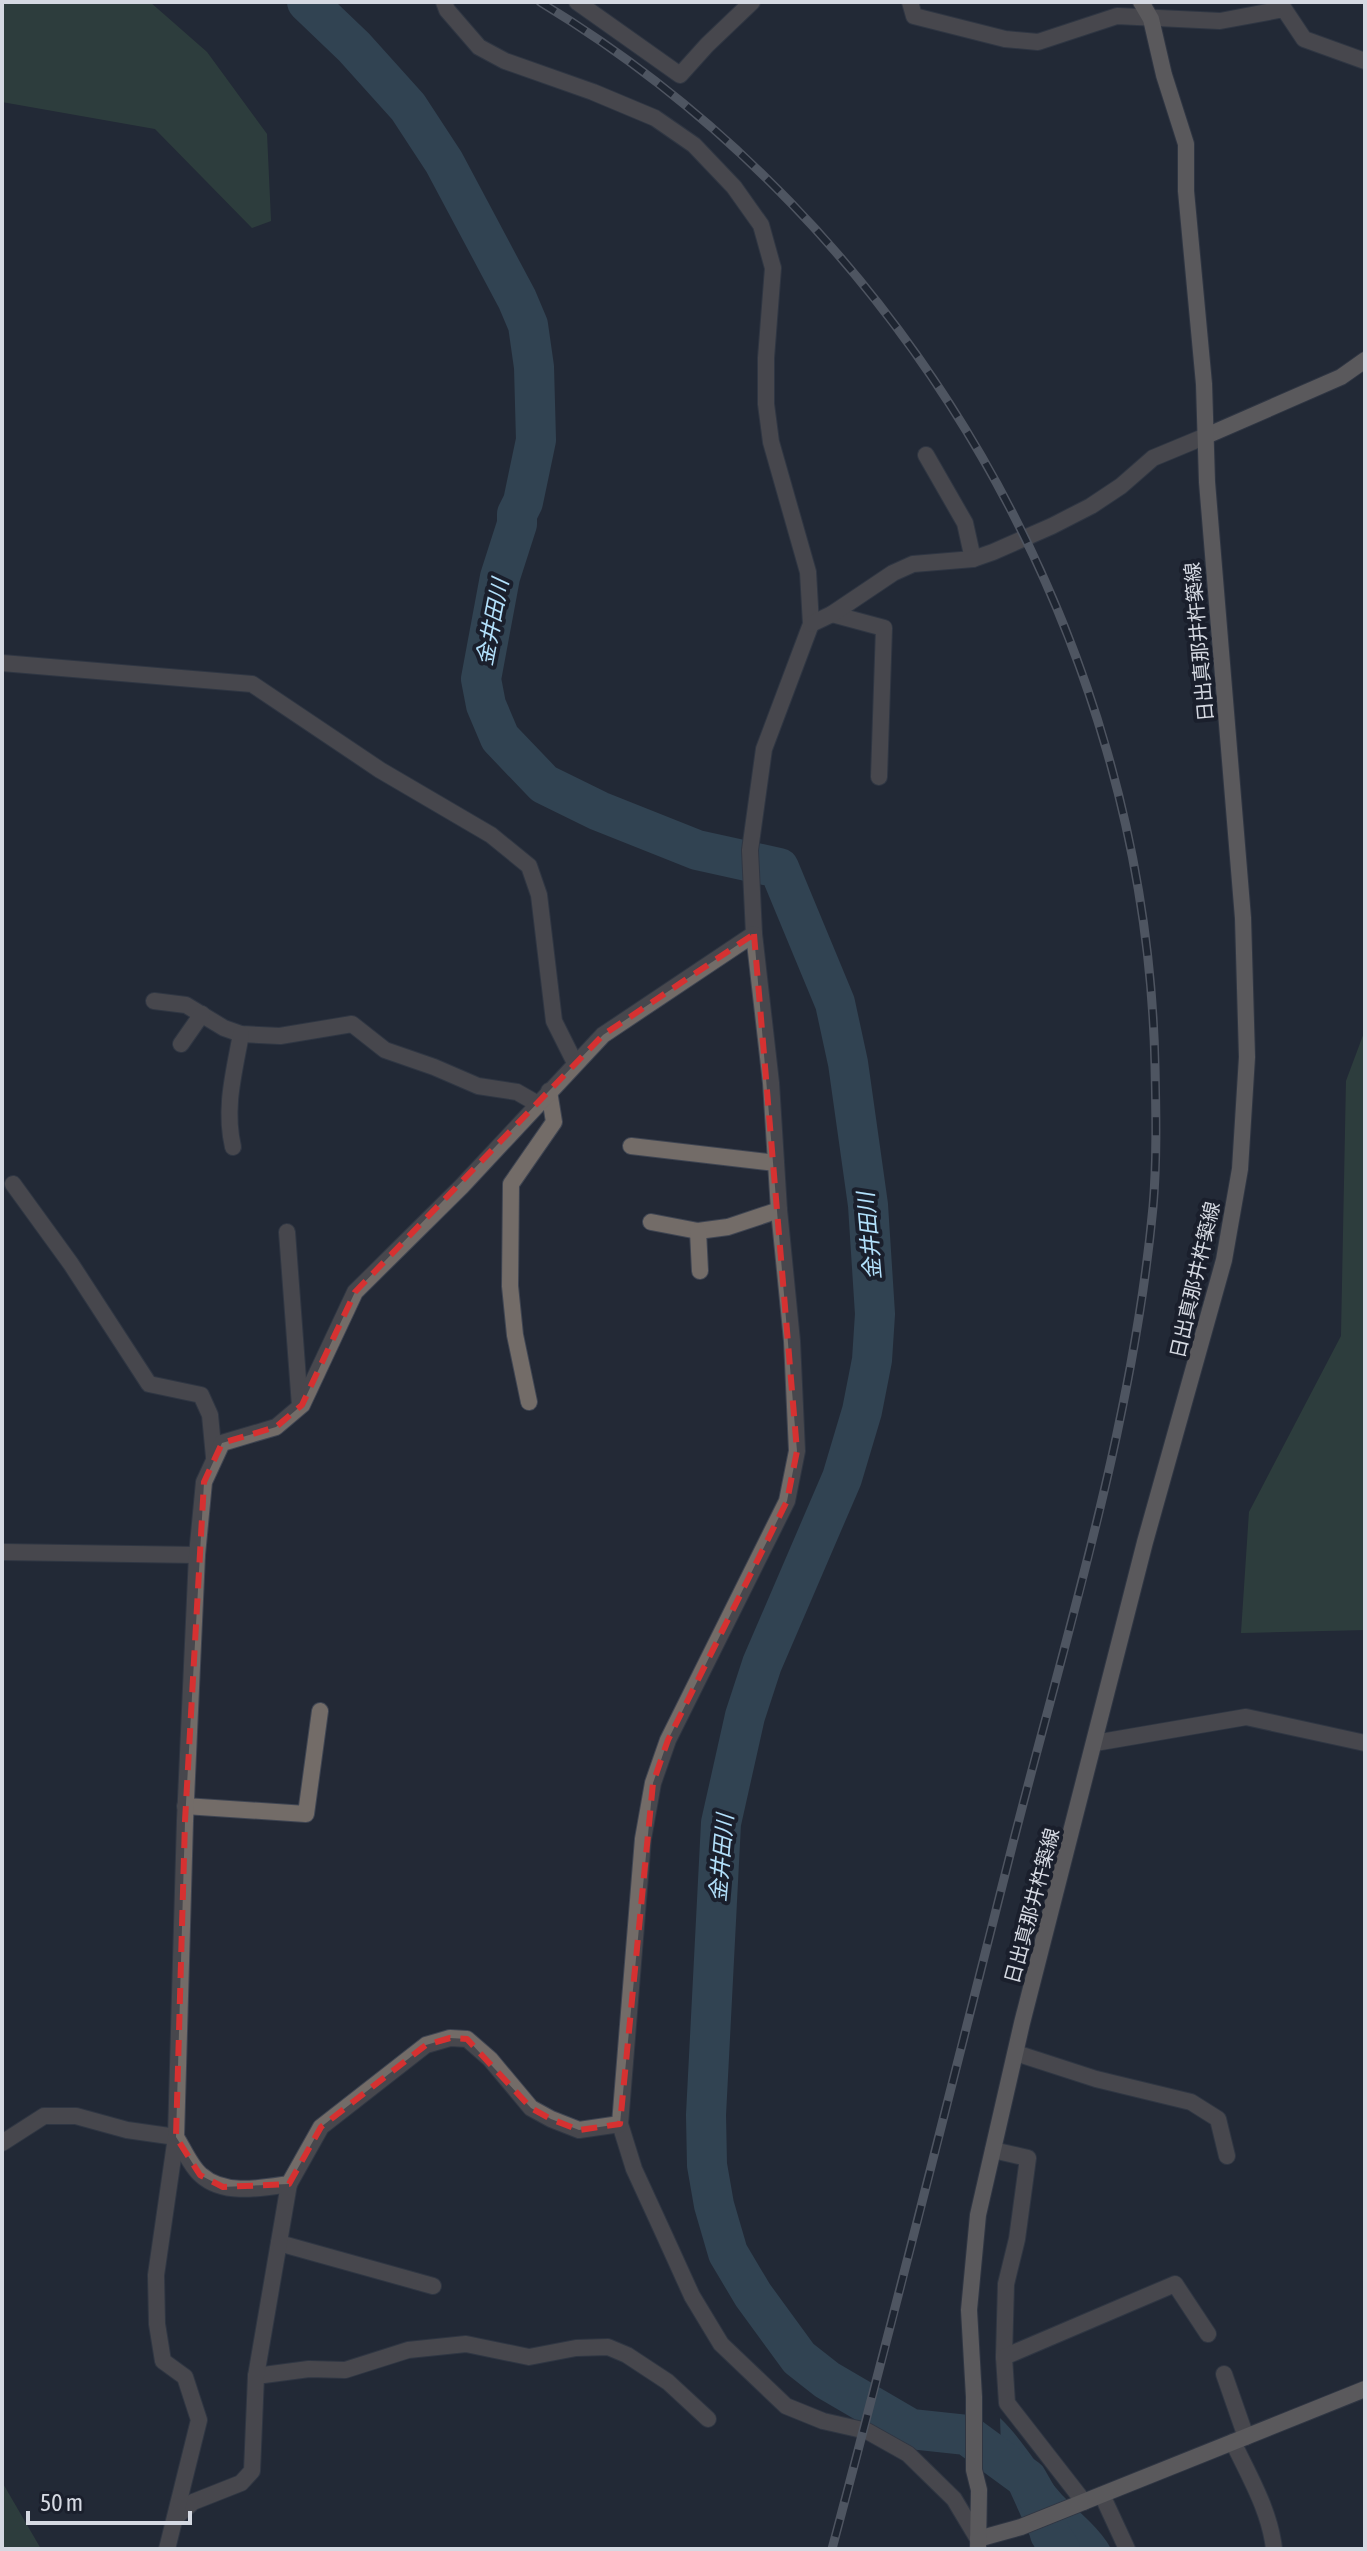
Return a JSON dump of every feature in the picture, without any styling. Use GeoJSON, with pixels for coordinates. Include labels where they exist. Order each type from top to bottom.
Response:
{"type":"FeatureCollection","features":[{"type":"Feature","properties":{"kind":"main road","name":"日出真那井杵築線"},"geometry":{"type":"LineString","coordinates":[[978,2544],[979,2490],[974,2470],[969,2310],[978,2215],[1145,1542],[1224,1260],[1240,1169],[1247,1057],[1243,918],[1216,610],[1204,384],[1186,191],[1186,144],[1164,75],[1151,19],[1141,2]]}},
{"type":"Feature","properties":{"kind":"main road"},"geometry":{"type":"LineString","coordinates":[[1206,436],[1341,377],[1365,360]]}},
{"type":"Feature","properties":{"kind":"main road"},"geometry":{"type":"LineString","coordinates":[[978,2544],[1365,2389]]}},
{"type":"Feature","properties":{"kind":"street"},"geometry":{"type":"LineString","coordinates":[[444,2],[447,10],[479,47],[505,61],[655,118],[694,145],[734,187],[761,225],[773,268],[766,358],[769,429],[808,572],[811,624],[764,749],[750,850],[754,934],[771,1083],[792,1341],[797,1451],[787,1501],[668,1740],[653,1783],[643,1839],[620,2124],[634,2169],[692,2296],[721,2344],[786,2406],[823,2421],[867,2431],[908,2454],[954,2499],[978,2544]]}},
{"type":"Feature","properties":{"kind":"street"},"geometry":{"type":"LineString","coordinates":[[577,2],[680,75],[752,2]]}},
{"type":"Feature","properties":{"kind":"street"},"geometry":{"type":"LineString","coordinates":[[910,2],[914,16],[1005,39],[1038,42],[1117,16],[1220,21],[1285,6],[1304,39],[1365,61]]}},
{"type":"Feature","properties":{"kind":"street"},"geometry":{"type":"LineString","coordinates":[[811,624],[913,564],[973,559],[1091,506],[1121,486],[1153,458],[1206,436]]}},
{"type":"Feature","properties":{"kind":"street"},"geometry":{"type":"LineString","coordinates":[[926,455],[965,523],[973,559]]}},
{"type":"Feature","properties":{"kind":"street"},"geometry":{"type":"LineString","coordinates":[[832,614],[884,628],[879,777]]}},
{"type":"Feature","properties":{"kind":"street"},"geometry":{"type":"LineString","coordinates":[[2,663],[252,684],[380,770],[491,835],[529,866],[539,895],[554,1021],[575,1063]]}},
{"type":"Feature","properties":{"kind":"street"},"geometry":{"type":"LineString","coordinates":[[167,2549],[199,2420],[185,2377],[163,2361],[157,2324],[156,2275],[176,2137],[185,1806],[197,1555],[204,1482],[222,1443],[276,1427],[300,1407],[355,1292],[462,1186],[603,1035],[754,934]]}},
{"type":"Feature","properties":{"kind":"street"},"geometry":{"type":"LineString","coordinates":[[154,1001],[186,1005],[224,1028],[241,1034],[280,1036],[352,1024],[385,1050],[478,1086],[544,1098]]}},
{"type":"Feature","properties":{"kind":"street"},"geometry":{"type":"LineString","coordinates":[[181,1044],[202,1014]]}},
{"type":"Feature","properties":{"kind":"street"},"geometry":{"type":"LineString","coordinates":[[233,1147],[228,1127],[228,1103],[241,1034]]}},
{"type":"Feature","properties":{"kind":"street"},"geometry":{"type":"LineString","coordinates":[[529,1402],[515,1335],[510,1286],[511,1184],[554,1122],[544,1098]]}},
{"type":"Feature","properties":{"kind":"street"},"geometry":{"type":"LineString","coordinates":[[631,1146],[776,1163]]}},
{"type":"Feature","properties":{"kind":"street"},"geometry":{"type":"LineString","coordinates":[[13,1184],[71,1264],[149,1384],[201,1395],[210,1415],[214,1459]]}},
{"type":"Feature","properties":{"kind":"street"},"geometry":{"type":"LineString","coordinates":[[651,1222],[698,1231],[728,1227],[779,1210]]}},
{"type":"Feature","properties":{"kind":"street"},"geometry":{"type":"LineString","coordinates":[[698,1231],[700,1271]]}},
{"type":"Feature","properties":{"kind":"street"},"geometry":{"type":"LineString","coordinates":[[287,1232],[300,1407]]}},
{"type":"Feature","properties":{"kind":"street"},"geometry":{"type":"LineString","coordinates":[[2,1552],[197,1555]]}},
{"type":"Feature","properties":{"kind":"street"},"geometry":{"type":"LineString","coordinates":[[185,1806],[306,1814],[320,1711]]}},
{"type":"Feature","properties":{"kind":"street"},"geometry":{"type":"LineString","coordinates":[[1095,1743],[1246,1717],[1365,1743]]}},
{"type":"Feature","properties":{"kind":"street"},"geometry":{"type":"LineString","coordinates":[[173,2520],[193,2502],[241,2483],[252,2471],[256,2376],[289,2184],[321,2127],[426,2045],[450,2038],[467,2039],[490,2059],[531,2108],[551,2119],[579,2130],[620,2124]]}},
{"type":"Feature","properties":{"kind":"street"},"geometry":{"type":"LineString","coordinates":[[1016,2053],[1096,2079],[1191,2102],[1218,2119],[1227,2156]]}},
{"type":"Feature","properties":{"kind":"street"},"geometry":{"type":"LineString","coordinates":[[2,2143],[44,2116],[76,2116],[127,2130],[176,2137],[200,2175],[223,2187],[252,2189],[289,2184]]}},
{"type":"Feature","properties":{"kind":"street"},"geometry":{"type":"LineString","coordinates":[[993,2150],[1028,2158],[1017,2239],[1006,2284],[1004,2357],[1007,2403],[1081,2503]]}},
{"type":"Feature","properties":{"kind":"street"},"geometry":{"type":"LineString","coordinates":[[279,2243],[433,2286]]}},
{"type":"Feature","properties":{"kind":"street"},"geometry":{"type":"LineString","coordinates":[[1004,2357],[1175,2284],[1208,2334]]}},
{"type":"Feature","properties":{"kind":"street"},"geometry":{"type":"LineString","coordinates":[[256,2376],[309,2369],[345,2370],[408,2350],[466,2344],[529,2357],[576,2348],[608,2347],[627,2355],[668,2382],[708,2419]]}},
{"type":"Feature","properties":{"kind":"street"},"geometry":{"type":"LineString","coordinates":[[1224,2374],[1240,2440],[1273,2533],[1274,2549]]}},
{"type":"Feature","properties":{"kind":"street"},"geometry":{"type":"LineString","coordinates":[[1102,2495],[1127,2549]]}},
{"type":"Feature","properties":{"kind":"highlighted area"},"geometry":{"type":"Polygon","coordinates":[[[754,934],[797,1451],[787,1501],[668,1740],[653,1783],[620,2124],[579,2130],[551,2119],[531,2108],[467,2039],[450,2038],[426,2045],[321,2127],[289,2184],[223,2187],[200,2175],[176,2137],[185,1821],[204,1482],[222,1443],[276,1427],[302,1405],[355,1292],[380,1265],[603,1035],[754,934]]]}},
{"type":"Feature","properties":{"kind":"green space"},"geometry":{"type":"Polygon","coordinates":[[[2,2],[150,2],[207,52],[267,134],[271,221],[252,228],[155,129],[2,102],[2,2]]]}},
{"type":"Feature","properties":{"kind":"green space"},"geometry":{"type":"Polygon","coordinates":[[[1365,1030],[1365,1630],[1241,1633],[1249,1512],[1341,1336],[1346,1081],[1365,1030]]]}},
{"type":"Feature","properties":{"kind":"green space"},"geometry":{"type":"Polygon","coordinates":[[[2,2482],[41,2549],[2,2549],[2,2482]]]}},
{"type":"Feature","properties":{"kind":"water"},"geometry":{"type":"Polygon","coordinates":[[[1000,2418],[1056,2488],[1100,2532],[1111,2549],[1036,2549],[1002,2474],[1000,2418]]]}},
{"type":"Feature","properties":{"kind":"waterway","name":"金井田川"},"geometry":{"type":"LineString","coordinates":[[307,2],[354,47],[408,107],[444,162],[528,325],[534,367],[536,440],[523,502],[500,577],[481,679],[486,705],[500,738],[544,784],[599,811],[697,850],[779,868],[835,1003],[848,1063],[868,1205],[875,1314],[872,1360],[862,1411],[842,1478],[762,1664],[745,1716],[721,1823],[706,2115],[707,2165],[714,2205],[728,2253],[753,2295],[799,2358],[827,2380],[911,2429],[967,2435],[1027,2479],[1043,2507],[1050,2534],[1060,2549]]}},
{"type":"Feature","properties":{"kind":"railway"},"geometry":{"type":"LineString","coordinates":[[540,2],[671,94],[790,202],[893,323],[982,457],[1053,600],[1107,750],[1141,907],[1155,1066],[1156,1155],[1153,1207],[1130,1367],[1096,1526],[832,2549]]}}]}
